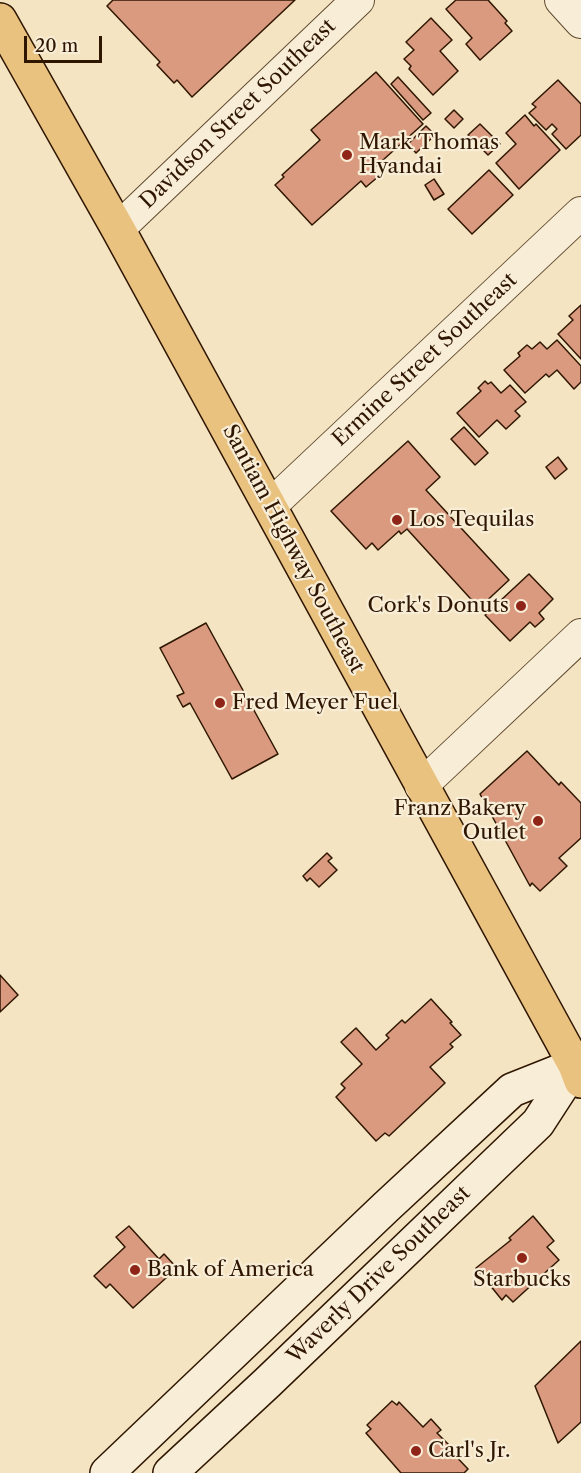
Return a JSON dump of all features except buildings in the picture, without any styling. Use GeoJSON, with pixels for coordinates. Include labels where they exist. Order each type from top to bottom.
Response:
{"type":"FeatureCollection","features":[{"type":"Feature","properties":{"kind":"main road","name":"Santiam Highway Southeast"},"geometry":{"type":"LineString","coordinates":[[0,20],[118,229],[421,786],[579,1068]]}},
{"type":"Feature","properties":{"kind":"main road","name":"Waverly Drive Southeast"},"geometry":{"type":"LineString","coordinates":[[107,1473],[136,1458],[274,1314],[513,1090],[579,1068]]}},
{"type":"Feature","properties":{"kind":"main road","name":"Waverly Drive Southeast"},"geometry":{"type":"LineString","coordinates":[[170,1473],[538,1124],[579,1068]]}},
{"type":"Feature","properties":{"kind":"main road"},"geometry":{"type":"LineString","coordinates":[[162,1473],[171,1440],[274,1338],[274,1314]]}},
{"type":"Feature","properties":{"kind":"street","name":"Davidson Street Southeast"},"geometry":{"type":"LineString","coordinates":[[118,229],[358,0]]}},
{"type":"Feature","properties":{"kind":"street"},"geometry":{"type":"LineString","coordinates":[[561,0],[581,22]]}},
{"type":"Feature","properties":{"kind":"street","name":"Ermine Street Southeast"},"geometry":{"type":"LineString","coordinates":[[270,506],[581,213]]}},
{"type":"Feature","properties":{"kind":"street"},"geometry":{"type":"LineString","coordinates":[[421,786],[581,635]]}},
{"type":"Feature","properties":{"kind":"place","name":"Mark Thomas Hyandai"},"geometry":{"type":"Point","coordinates":[347,155]}},
{"type":"Feature","properties":{"kind":"place","name":"Los Tequilas"},"geometry":{"type":"Point","coordinates":[397,520]}},
{"type":"Feature","properties":{"kind":"place","name":"Cork's Donuts"},"geometry":{"type":"Point","coordinates":[521,606]}},
{"type":"Feature","properties":{"kind":"place","name":"Fred Meyer Fuel"},"geometry":{"type":"Point","coordinates":[220,703]}},
{"type":"Feature","properties":{"kind":"place","name":"Franz Bakery Outlet"},"geometry":{"type":"Point","coordinates":[538,821]}},
{"type":"Feature","properties":{"kind":"place","name":"Starbucks"},"geometry":{"type":"Point","coordinates":[522,1258]}},
{"type":"Feature","properties":{"kind":"place","name":"Bank of America"},"geometry":{"type":"Point","coordinates":[135,1270]}},
{"type":"Feature","properties":{"kind":"place","name":"Carl's Jr."},"geometry":{"type":"Point","coordinates":[416,1451]}}]}
